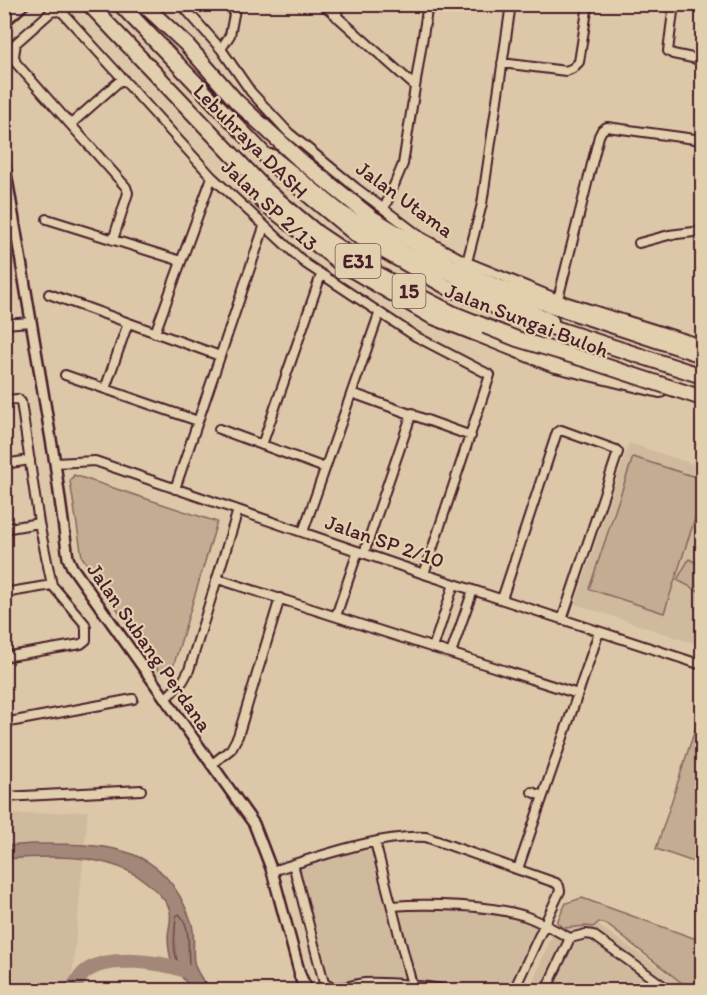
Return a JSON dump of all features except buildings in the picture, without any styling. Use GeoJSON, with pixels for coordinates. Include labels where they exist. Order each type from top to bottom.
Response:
{"type":"FeatureCollection","features":[{"type":"Feature","properties":{"kind":"highway","name":"Jalan Sungai Buloh"},"geometry":{"type":"LineString","coordinates":[[89,4],[108,27],[262,188],[342,250],[433,305],[573,361],[702,403]]}},
{"type":"Feature","properties":{"kind":"highway","name":"Lebuhraya DASH"},"geometry":{"type":"LineString","coordinates":[[89,4],[266,190],[317,233],[384,279],[452,313],[516,339],[702,398]]}},
{"type":"Feature","properties":{"kind":"highway","name":"Lebuhraya DASH"},"geometry":{"type":"LineString","coordinates":[[120,4],[283,174],[358,236],[447,287],[521,317],[702,374]]}},
{"type":"Feature","properties":{"kind":"highway","name":"Jalan Sungai Buloh"},"geometry":{"type":"LineString","coordinates":[[129,4],[269,153],[340,211],[407,254],[547,320],[702,374]]}},
{"type":"Feature","properties":{"kind":"highway"},"geometry":{"type":"LineString","coordinates":[[144,4],[187,45],[237,101],[301,161],[372,218],[450,265],[496,286],[556,308],[702,355]]}},
{"type":"Feature","properties":{"kind":"highway"},"geometry":{"type":"LineString","coordinates":[[156,4],[187,45]]}},
{"type":"Feature","properties":{"kind":"highway"},"geometry":{"type":"LineString","coordinates":[[206,128],[262,202],[339,263],[431,316],[552,364],[670,392]]}},
{"type":"Feature","properties":{"kind":"main road"},"geometry":{"type":"LineString","coordinates":[[299,990],[300,976]]}},
{"type":"Feature","properties":{"kind":"main road"},"geometry":{"type":"LineString","coordinates":[[300,976],[305,990]]}},
{"type":"Feature","properties":{"kind":"street"},"geometry":{"type":"LineString","coordinates":[[4,22],[24,4]]}},
{"type":"Feature","properties":{"kind":"street","name":"Jalan Utama"},"geometry":{"type":"LineString","coordinates":[[181,4],[221,48],[251,92],[289,133],[421,237],[468,262],[558,299],[702,344]]}},
{"type":"Feature","properties":{"kind":"street"},"geometry":{"type":"LineString","coordinates":[[221,48],[230,35],[236,4]]}},
{"type":"Feature","properties":{"kind":"street"},"geometry":{"type":"LineString","coordinates":[[323,4],[415,86]]}},
{"type":"Feature","properties":{"kind":"street"},"geometry":{"type":"LineString","coordinates":[[337,17],[338,4]]}},
{"type":"Feature","properties":{"kind":"street"},"geometry":{"type":"LineString","coordinates":[[384,209],[403,164],[428,4]]}},
{"type":"Feature","properties":{"kind":"street"},"geometry":{"type":"LineString","coordinates":[[468,262],[482,204],[511,4]]}},
{"type":"Feature","properties":{"kind":"street"},"geometry":{"type":"LineString","coordinates":[[502,63],[566,71],[573,68],[579,62],[588,4]]}},
{"type":"Feature","properties":{"kind":"street"},"geometry":{"type":"LineString","coordinates":[[674,4],[668,51],[702,60]]}},
{"type":"Feature","properties":{"kind":"street","name":"Jalan SP 2/13"},"geometry":{"type":"LineString","coordinates":[[71,124],[16,63],[14,48],[16,43],[51,12],[63,12],[212,177],[306,264],[415,336],[490,375],[424,574]]}},
{"type":"Feature","properties":{"kind":"street"},"geometry":{"type":"LineString","coordinates":[[113,240],[128,189],[71,124],[123,78]]}},
{"type":"Feature","properties":{"kind":"street"},"geometry":{"type":"LineString","coordinates":[[558,299],[598,136],[602,130],[607,127],[702,140]]}},
{"type":"Feature","properties":{"kind":"street","name":"Jalan Subang Perdana"},"geometry":{"type":"LineString","coordinates":[[4,161],[14,209],[55,462],[68,558],[72,567],[254,824],[272,871],[300,976]]}},
{"type":"Feature","properties":{"kind":"street"},"geometry":{"type":"LineString","coordinates":[[154,333],[212,177]]}},
{"type":"Feature","properties":{"kind":"street"},"geometry":{"type":"LineString","coordinates":[[47,219],[181,261]]}},
{"type":"Feature","properties":{"kind":"street"},"geometry":{"type":"LineString","coordinates":[[175,489],[264,227]]}},
{"type":"Feature","properties":{"kind":"street"},"geometry":{"type":"LineString","coordinates":[[639,243],[702,231]]}},
{"type":"Feature","properties":{"kind":"street"},"geometry":{"type":"LineString","coordinates":[[262,445],[321,275]]}},
{"type":"Feature","properties":{"kind":"street"},"geometry":{"type":"LineString","coordinates":[[49,294],[220,356]]}},
{"type":"Feature","properties":{"kind":"street"},"geometry":{"type":"LineString","coordinates":[[4,308],[6,324],[31,322]]}},
{"type":"Feature","properties":{"kind":"street"},"geometry":{"type":"LineString","coordinates":[[303,532],[379,314]]}},
{"type":"Feature","properties":{"kind":"street"},"geometry":{"type":"LineString","coordinates":[[105,389],[128,323]]}},
{"type":"Feature","properties":{"kind":"street"},"geometry":{"type":"LineString","coordinates":[[65,375],[198,421]]}},
{"type":"Feature","properties":{"kind":"street"},"geometry":{"type":"LineString","coordinates":[[352,393],[471,436]]}},
{"type":"Feature","properties":{"kind":"street"},"geometry":{"type":"LineString","coordinates":[[4,400],[14,399],[21,402],[39,523],[52,585],[86,628],[86,640],[81,644],[4,657]]}},
{"type":"Feature","properties":{"kind":"street"},"geometry":{"type":"LineString","coordinates":[[336,616],[412,413]]}},
{"type":"Feature","properties":{"kind":"street"},"geometry":{"type":"LineString","coordinates":[[219,429],[325,468]]}},
{"type":"Feature","properties":{"kind":"street"},"geometry":{"type":"LineString","coordinates":[[502,600],[557,432],[561,430],[618,452],[562,620]]}},
{"type":"Feature","properties":{"kind":"street"},"geometry":{"type":"LineString","coordinates":[[4,464],[30,460]]}},
{"type":"Feature","properties":{"kind":"street","name":"Jalan SP 2/10"},"geometry":{"type":"LineString","coordinates":[[55,462],[95,461],[424,574],[702,665]]}},
{"type":"Feature","properties":{"kind":"street"},"geometry":{"type":"LineString","coordinates":[[165,699],[183,681],[189,670],[238,510]]}},
{"type":"Feature","properties":{"kind":"street"},"geometry":{"type":"LineString","coordinates":[[4,529],[39,523]]}},
{"type":"Feature","properties":{"kind":"street"},"geometry":{"type":"LineString","coordinates":[[218,579],[578,694]]}},
{"type":"Feature","properties":{"kind":"street"},"geometry":{"type":"LineString","coordinates":[[433,648],[454,584]]}},
{"type":"Feature","properties":{"kind":"street"},"geometry":{"type":"LineString","coordinates":[[4,593],[52,585]]}},
{"type":"Feature","properties":{"kind":"street"},"geometry":{"type":"LineString","coordinates":[[451,653],[473,590]]}},
{"type":"Feature","properties":{"kind":"street"},"geometry":{"type":"LineString","coordinates":[[212,765],[231,749],[238,736],[280,598]]}},
{"type":"Feature","properties":{"kind":"street"},"geometry":{"type":"LineString","coordinates":[[518,870],[599,632]]}},
{"type":"Feature","properties":{"kind":"street"},"geometry":{"type":"LineString","coordinates":[[4,723],[133,699]]}},
{"type":"Feature","properties":{"kind":"street"},"geometry":{"type":"LineString","coordinates":[[4,797],[141,790]]}},
{"type":"Feature","properties":{"kind":"street"},"geometry":{"type":"LineString","coordinates":[[532,792],[542,796]]}},
{"type":"Feature","properties":{"kind":"street"},"geometry":{"type":"LineString","coordinates":[[272,871],[375,842],[410,836],[426,837],[559,886],[560,891],[546,924],[514,990]]}},
{"type":"Feature","properties":{"kind":"street"},"geometry":{"type":"LineString","coordinates":[[375,842],[412,985]]}},
{"type":"Feature","properties":{"kind":"street"},"geometry":{"type":"LineString","coordinates":[[293,864],[324,983],[337,988],[364,983],[412,985],[450,990]]}},
{"type":"Feature","properties":{"kind":"street"},"geometry":{"type":"LineString","coordinates":[[392,906],[413,904],[487,909],[522,915],[546,924],[570,938],[586,934],[593,935],[669,990]]}},
{"type":"Feature","properties":{"kind":"street"},"geometry":{"type":"LineString","coordinates":[[546,990],[570,938]]}},
{"type":"Feature","properties":{"kind":"shaded area"},"geometry":{"type":"Polygon","coordinates":[[[629,443],[702,467],[702,646],[575,604],[629,443]]]}},
{"type":"Feature","properties":{"kind":"shaded area"},"geometry":{"type":"Polygon","coordinates":[[[633,457],[702,479],[702,497],[664,613],[589,589],[633,457]]]}},
{"type":"Feature","properties":{"kind":"shaded area"},"geometry":{"type":"Polygon","coordinates":[[[74,475],[217,522],[174,664],[161,674],[82,557],[70,481],[74,475]]]}},
{"type":"Feature","properties":{"kind":"shaded area"},"geometry":{"type":"Polygon","coordinates":[[[689,559],[702,566],[702,593],[677,580],[689,559]]]}},
{"type":"Feature","properties":{"kind":"shaded area"},"geometry":{"type":"Polygon","coordinates":[[[702,708],[702,865],[656,849],[702,708]]]}},
{"type":"Feature","properties":{"kind":"shaded area"},"geometry":{"type":"Polygon","coordinates":[[[88,811],[71,990],[5,990],[4,815],[88,811]]]}},
{"type":"Feature","properties":{"kind":"shaded area"},"geometry":{"type":"Polygon","coordinates":[[[372,846],[389,911],[413,907],[486,912],[520,918],[540,926],[510,990],[463,990],[417,982],[341,985],[327,981],[298,867],[372,846]]]}},
{"type":"Feature","properties":{"kind":"shaded area"},"geometry":{"type":"Polygon","coordinates":[[[582,898],[702,941],[702,990],[691,990],[606,924],[599,922],[593,927],[564,928],[557,922],[566,903],[582,898]]]}},
{"type":"Feature","properties":{"kind":"shaded area"},"geometry":{"type":"Polygon","coordinates":[[[566,903],[689,988],[691,990],[529,990],[566,903]]]}},
{"type":"Feature","properties":{"kind":"water"},"geometry":{"type":"Polygon","coordinates":[[[85,845],[129,853],[148,862],[165,876],[179,895],[191,921],[195,966],[210,990],[192,990],[175,967],[169,948],[168,935],[171,918],[169,908],[161,896],[142,879],[124,869],[86,859],[44,857],[5,859],[5,846],[85,845]]]}},
{"type":"Feature","properties":{"kind":"waterway"},"geometry":{"type":"LineString","coordinates":[[71,990],[85,972],[107,963],[135,961],[187,971]]}}]}
